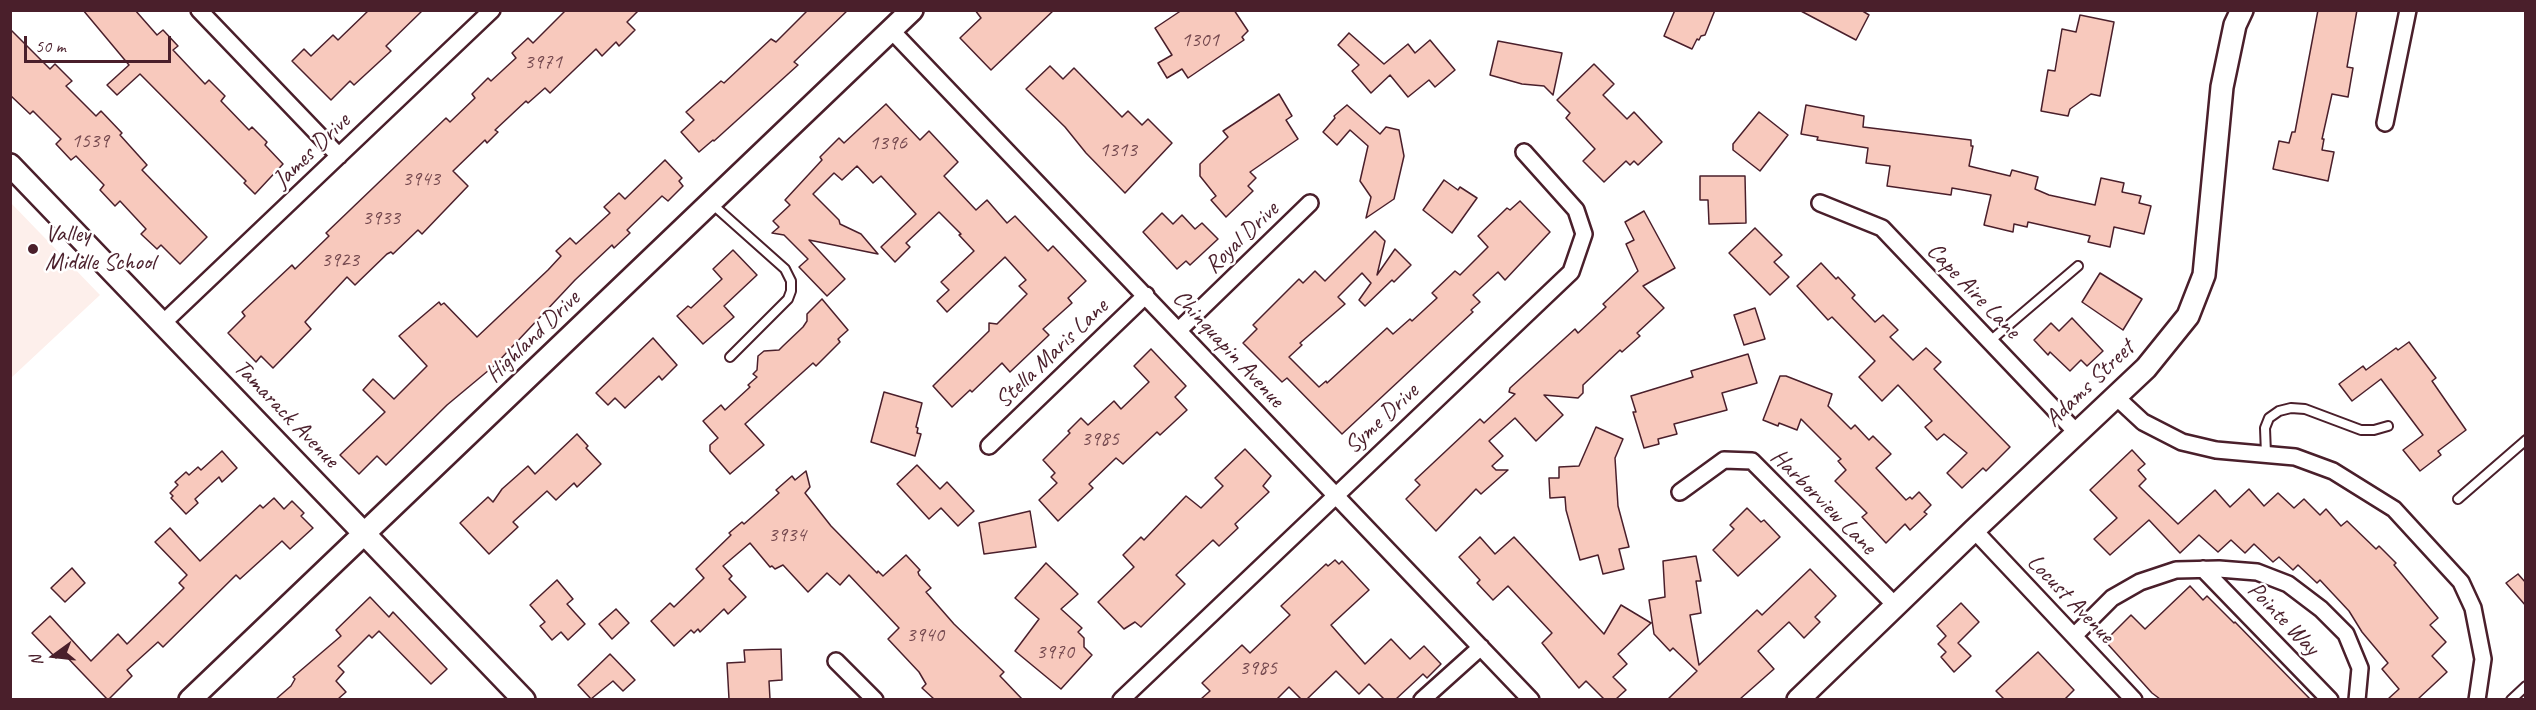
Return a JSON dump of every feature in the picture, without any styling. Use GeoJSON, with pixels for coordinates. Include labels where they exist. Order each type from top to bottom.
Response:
{"type":"FeatureCollection","features":[{"type":"Feature","properties":{"kind":"street"},"geometry":{"type":"LineString","coordinates":[[199,10],[339,156]]}},
{"type":"Feature","properties":{"kind":"street","name":"James Drive"},"geometry":{"type":"LineString","coordinates":[[163,323],[492,10]]}},
{"type":"Feature","properties":{"kind":"street","name":"Highland Drive"},"geometry":{"type":"LineString","coordinates":[[190,699],[912,10]]}},
{"type":"Feature","properties":{"kind":"street","name":"Adams Street"},"geometry":{"type":"LineString","coordinates":[[1798,699],[2146,368],[2188,316],[2204,275],[2223,87],[2235,25],[2241,10]]}},
{"type":"Feature","properties":{"kind":"street"},"geometry":{"type":"LineString","coordinates":[[2385,123],[2408,10]]}},
{"type":"Feature","properties":{"kind":"street","name":"Chinquapin Avenue"},"geometry":{"type":"LineString","coordinates":[[891,30],[1531,699]]}},
{"type":"Feature","properties":{"kind":"street","name":"Syme Drive"},"geometry":{"type":"LineString","coordinates":[[1121,699],[1571,272],[1584,234],[1576,210],[1524,152]]}},
{"type":"Feature","properties":{"kind":"street","name":"Tamarack Avenue"},"geometry":{"type":"LineString","coordinates":[[10,165],[524,699]]}},
{"type":"Feature","properties":{"kind":"street","name":"Royal Drive"},"geometry":{"type":"LineString","coordinates":[[1179,330],[1310,203]]}},
{"type":"Feature","properties":{"kind":"street","name":"Cape Aire Lane"},"geometry":{"type":"LineString","coordinates":[[1820,203],[1882,228],[2077,433]]}},
{"type":"Feature","properties":{"kind":"street","name":"Stella Maris Lane"},"geometry":{"type":"LineString","coordinates":[[988,446],[1146,295]]}},
{"type":"Feature","properties":{"kind":"street"},"geometry":{"type":"LineString","coordinates":[[2115,396],[2143,422],[2182,442],[2216,450],[2295,457],[2333,471],[2394,509],[2461,582],[2473,608],[2483,659],[2477,699]]}},
{"type":"Feature","properties":{"kind":"street","name":"Harborview Lane"},"geometry":{"type":"LineString","coordinates":[[1680,492],[1724,460],[1752,461],[1895,605]]}},
{"type":"Feature","properties":{"kind":"street","name":"Locust Avenue"},"geometry":{"type":"LineString","coordinates":[[1974,530],[2134,699]]}},
{"type":"Feature","properties":{"kind":"street","name":"Pointe Way"},"geometry":{"type":"LineString","coordinates":[[2203,569],[2330,699]]}},
{"type":"Feature","properties":{"kind":"street"},"geometry":{"type":"LineString","coordinates":[[2074,636],[2112,598],[2140,582],[2176,570],[2258,572],[2288,584],[2321,609],[2346,634],[2360,668],[2357,699]]}},
{"type":"Feature","properties":{"kind":"street"},"geometry":{"type":"LineString","coordinates":[[1422,699],[1481,647]]}},
{"type":"Feature","properties":{"kind":"street"},"geometry":{"type":"LineString","coordinates":[[836,661],[875,699]]}},
{"type":"Feature","properties":{"kind":"lane"},"geometry":{"type":"LineString","coordinates":[[711,202],[785,269],[791,281],[788,299],[730,357]]}},
{"type":"Feature","properties":{"kind":"lane"},"geometry":{"type":"LineString","coordinates":[[1990,341],[2078,266]]}},
{"type":"Feature","properties":{"kind":"lane"},"geometry":{"type":"LineString","coordinates":[[2266,454],[2265,428],[2269,418],[2279,411],[2291,408],[2305,410],[2361,430],[2374,430],[2388,426]]}},
{"type":"Feature","properties":{"kind":"lane"},"geometry":{"type":"LineString","coordinates":[[2458,499],[2526,440]]}},
{"type":"Feature","properties":{"kind":"lane"},"geometry":{"type":"LineString","coordinates":[[2511,699],[2526,686]]}},
{"type":"Feature","properties":{"kind":"shaded area","name":"Valley Middle School"},"geometry":{"type":"Polygon","coordinates":[[[11,203],[100,295],[11,378],[11,203]]]}},
{"type":"Feature","properties":{"kind":"building"},"geometry":{"type":"Polygon","coordinates":[[[83,10],[135,10],[157,35],[163,30],[178,46],[173,50],[205,84],[209,80],[225,96],[221,101],[249,130],[252,127],[267,142],[265,145],[283,164],[255,194],[244,183],[246,181],[140,74],[117,95],[107,85],[129,65],[83,10]]]}},
{"type":"Feature","properties":{"kind":"building"},"geometry":{"type":"Polygon","coordinates":[[[369,10],[423,10],[386,46],[391,51],[354,85],[350,81],[331,100],[292,61],[304,49],[311,56],[333,35],[338,40],[369,10]]]}},
{"type":"Feature","properties":{"kind":"building"},"geometry":{"type":"Polygon","coordinates":[[[566,10],[639,10],[627,22],[635,30],[619,46],[616,42],[602,56],[596,49],[550,93],[545,88],[528,103],[526,101],[495,130],[498,132],[487,143],[485,140],[453,171],[468,186],[422,234],[418,230],[393,254],[391,252],[387,254],[355,285],[347,277],[305,322],[311,329],[273,368],[261,356],[256,362],[228,333],[245,316],[242,312],[292,265],[295,269],[329,236],[326,233],[446,118],[450,122],[475,98],[472,94],[488,78],[491,81],[516,58],[512,53],[528,38],[533,43],[566,10]]]}},
{"type":"Feature","properties":{"kind":"building"},"geometry":{"type":"Polygon","coordinates":[[[808,10],[848,10],[794,62],[798,65],[699,152],[681,132],[694,120],[686,112],[721,81],[724,83],[771,39],[776,42],[808,10]]]}},
{"type":"Feature","properties":{"kind":"building"},"geometry":{"type":"Polygon","coordinates":[[[975,10],[1054,10],[991,70],[960,38],[981,18],[975,10]]]}},
{"type":"Feature","properties":{"kind":"building"},"geometry":{"type":"Polygon","coordinates":[[[1182,10],[1234,10],[1248,31],[1242,37],[1244,40],[1188,78],[1182,69],[1167,78],[1158,63],[1172,55],[1155,28],[1182,10]]]}},
{"type":"Feature","properties":{"kind":"building"},"geometry":{"type":"Polygon","coordinates":[[[1675,10],[1715,10],[1705,35],[1697,39],[1692,49],[1664,36],[1675,10]]]}},
{"type":"Feature","properties":{"kind":"building"},"geometry":{"type":"Polygon","coordinates":[[[1799,10],[1861,10],[1869,15],[1856,40],[1799,10]]]}},
{"type":"Feature","properties":{"kind":"building"},"geometry":{"type":"Polygon","coordinates":[[[2318,10],[2357,10],[2347,67],[2353,68],[2348,97],[2332,94],[2322,139],[2324,139],[2322,150],[2334,152],[2328,181],[2273,169],[2279,141],[2289,143],[2292,132],[2295,132],[2318,10]]]}},
{"type":"Feature","properties":{"kind":"building"},"geometry":{"type":"Polygon","coordinates":[[[2080,15],[2114,22],[2100,96],[2091,94],[2070,109],[2068,116],[2041,111],[2048,70],[2055,71],[2062,29],[2076,32],[2080,15]]]}},
{"type":"Feature","properties":{"kind":"building"},"geometry":{"type":"Polygon","coordinates":[[[10,29],[50,69],[55,64],[72,81],[66,86],[96,116],[101,111],[122,133],[120,135],[147,165],[142,170],[207,237],[180,264],[161,245],[157,249],[141,234],[146,229],[120,201],[115,206],[100,190],[104,185],[76,156],[71,160],[56,144],[61,139],[33,111],[30,114],[10,95],[10,29]]]}},
{"type":"Feature","properties":{"kind":"building"},"geometry":{"type":"Polygon","coordinates":[[[1349,33],[1384,64],[1408,44],[1415,53],[1430,40],[1455,70],[1435,87],[1429,80],[1408,97],[1390,75],[1371,93],[1352,71],[1359,65],[1338,45],[1349,33]]]}},
{"type":"Feature","properties":{"kind":"building"},"geometry":{"type":"Polygon","coordinates":[[[1498,41],[1562,53],[1553,95],[1544,86],[1522,84],[1490,75],[1498,41]]]}},
{"type":"Feature","properties":{"kind":"building"},"geometry":{"type":"Polygon","coordinates":[[[1594,64],[1614,84],[1603,95],[1627,119],[1634,112],[1662,142],[1638,165],[1634,161],[1630,165],[1626,161],[1604,182],[1583,161],[1595,149],[1566,118],[1570,113],[1557,100],[1594,64]]]}},
{"type":"Feature","properties":{"kind":"building"},"geometry":{"type":"Polygon","coordinates":[[[1050,66],[1063,79],[1074,68],[1122,117],[1128,111],[1142,125],[1148,119],[1172,143],[1125,193],[1086,153],[1065,127],[1026,89],[1050,66]]]}},
{"type":"Feature","properties":{"kind":"building"},"geometry":{"type":"Polygon","coordinates":[[[1279,94],[1292,116],[1286,120],[1298,139],[1250,172],[1256,178],[1248,186],[1253,191],[1226,217],[1211,200],[1216,196],[1200,176],[1200,164],[1228,137],[1223,131],[1279,94]]]}},
{"type":"Feature","properties":{"kind":"building"},"geometry":{"type":"Polygon","coordinates":[[[886,104],[920,140],[929,131],[958,162],[944,176],[976,210],[987,200],[1007,223],[1015,216],[1048,251],[1053,246],[1086,281],[1068,298],[1072,303],[1043,329],[1049,335],[1010,372],[1002,363],[972,392],[970,390],[952,407],[933,386],[989,331],[989,323],[997,324],[1027,294],[1019,286],[1026,280],[1005,257],[947,312],[937,301],[949,290],[941,282],[974,251],[939,212],[906,243],[910,247],[895,262],[881,247],[916,214],[881,176],[873,183],[857,166],[842,180],[834,173],[813,194],[839,220],[840,224],[861,234],[878,254],[809,240],[845,279],[827,296],[799,267],[808,259],[784,235],[772,233],[779,227],[773,221],[790,205],[785,200],[822,160],[820,157],[839,138],[844,143],[886,104]]]}},
{"type":"Feature","properties":{"kind":"building"},"geometry":{"type":"Polygon","coordinates":[[[1347,105],[1380,134],[1386,127],[1399,130],[1404,156],[1394,199],[1366,218],[1371,197],[1360,181],[1368,146],[1350,130],[1337,145],[1323,132],[1335,118],[1334,116],[1347,105]]]}},
{"type":"Feature","properties":{"kind":"building"},"geometry":{"type":"Polygon","coordinates":[[[1806,105],[1864,116],[1863,127],[1971,140],[1971,146],[1973,146],[1969,166],[2010,176],[2012,170],[2038,177],[2035,189],[2049,195],[2095,205],[2101,178],[2124,183],[2122,192],[2141,196],[2139,203],[2151,206],[2144,234],[2114,227],[2110,247],[2088,242],[2090,236],[2028,222],[2027,227],[2014,224],[2013,232],[1984,225],[1991,195],[1952,188],[1951,195],[1887,186],[1890,166],[1866,163],[1868,148],[1817,140],[1818,137],[1801,134],[1806,105]]]}},
{"type":"Feature","properties":{"kind":"building"},"geometry":{"type":"Polygon","coordinates":[[[1759,112],[1788,135],[1760,171],[1733,150],[1733,144],[1759,112]]]}},
{"type":"Feature","properties":{"kind":"building"},"geometry":{"type":"Polygon","coordinates":[[[665,160],[682,178],[679,181],[683,186],[668,201],[662,196],[627,230],[630,233],[614,248],[612,245],[575,280],[495,365],[447,405],[386,465],[377,456],[359,474],[340,455],[385,412],[363,390],[373,379],[394,399],[427,366],[399,336],[439,302],[441,305],[444,303],[477,337],[561,256],[556,251],[570,238],[576,244],[610,213],[604,207],[619,193],[625,199],[665,160]]]}},
{"type":"Feature","properties":{"kind":"building"},"geometry":{"type":"Polygon","coordinates":[[[1700,176],[1745,176],[1746,223],[1709,224],[1708,200],[1700,200],[1700,176]]]}},
{"type":"Feature","properties":{"kind":"building"},"geometry":{"type":"Polygon","coordinates":[[[1444,180],[1458,190],[1460,187],[1477,198],[1452,233],[1423,210],[1444,180]]]}},
{"type":"Feature","properties":{"kind":"building"},"geometry":{"type":"Polygon","coordinates":[[[1520,201],[1550,232],[1505,280],[1498,272],[1473,295],[1480,302],[1471,310],[1473,312],[1342,434],[1287,378],[1282,382],[1243,343],[1257,329],[1253,325],[1299,279],[1303,283],[1315,271],[1325,281],[1375,231],[1385,241],[1377,275],[1395,249],[1411,265],[1365,306],[1359,300],[1371,283],[1362,273],[1338,297],[1345,304],[1300,343],[1302,345],[1289,357],[1319,387],[1326,381],[1327,383],[1387,328],[1393,334],[1410,319],[1412,321],[1437,298],[1432,293],[1455,271],[1460,275],[1488,247],[1478,236],[1507,208],[1510,210],[1520,201]]]}},
{"type":"Feature","properties":{"kind":"building"},"geometry":{"type":"Polygon","coordinates":[[[1644,211],[1675,268],[1643,286],[1664,308],[1637,333],[1640,336],[1622,352],[1620,350],[1583,385],[1583,393],[1578,398],[1544,395],[1563,415],[1536,441],[1515,418],[1489,441],[1503,456],[1492,466],[1496,470],[1508,470],[1481,494],[1476,489],[1436,531],[1406,499],[1420,485],[1415,480],[1480,419],[1484,423],[1515,394],[1509,392],[1510,388],[1575,329],[1578,333],[1606,307],[1603,304],[1638,271],[1626,244],[1634,240],[1625,222],[1644,211]]]}},
{"type":"Feature","properties":{"kind":"building"},"geometry":{"type":"Polygon","coordinates":[[[1162,213],[1173,224],[1182,215],[1195,229],[1202,223],[1218,239],[1190,265],[1186,261],[1177,269],[1143,232],[1162,213]]]}},
{"type":"Feature","properties":{"kind":"building"},"geometry":{"type":"Polygon","coordinates":[[[1755,228],[1782,255],[1774,262],[1789,277],[1770,295],[1729,253],[1755,228]]]}},
{"type":"Feature","properties":{"kind":"building"},"geometry":{"type":"Polygon","coordinates":[[[733,250],[757,275],[724,306],[734,317],[703,344],[677,316],[688,306],[691,308],[722,279],[713,269],[733,250]]]}},
{"type":"Feature","properties":{"kind":"building"},"geometry":{"type":"Polygon","coordinates":[[[1821,263],[1855,295],[1852,298],[1875,322],[1883,315],[1898,330],[1890,337],[1913,360],[1926,348],[1941,362],[1934,369],[2010,447],[1986,471],[1983,468],[1962,488],[1947,473],[1967,453],[1944,434],[1937,440],[1925,427],[1932,421],[1898,385],[1882,401],[1859,377],[1875,361],[1832,317],[1828,320],[1797,286],[1821,263]]]}},
{"type":"Feature","properties":{"kind":"building"},"geometry":{"type":"Polygon","coordinates":[[[2100,273],[2142,299],[2123,330],[2082,302],[2100,273]]]}},
{"type":"Feature","properties":{"kind":"building"},"geometry":{"type":"Polygon","coordinates":[[[822,299],[848,330],[838,339],[840,342],[816,366],[813,363],[745,424],[764,445],[730,474],[710,451],[710,445],[718,438],[703,421],[721,405],[725,410],[750,387],[748,385],[757,377],[753,374],[757,370],[758,356],[764,351],[779,350],[803,327],[807,321],[807,314],[822,299]]]}},
{"type":"Feature","properties":{"kind":"building"},"geometry":{"type":"Polygon","coordinates":[[[1755,308],[1765,339],[1744,345],[1734,315],[1755,308]]]}},
{"type":"Feature","properties":{"kind":"building"},"geometry":{"type":"Polygon","coordinates":[[[2072,318],[2103,351],[2087,366],[2081,360],[2070,371],[2050,352],[2048,355],[2034,340],[2051,323],[2059,331],[2072,318]]]}},
{"type":"Feature","properties":{"kind":"building"},"geometry":{"type":"Polygon","coordinates":[[[653,338],[677,365],[662,380],[659,376],[625,408],[615,398],[608,405],[596,393],[653,338]]]}},
{"type":"Feature","properties":{"kind":"building"},"geometry":{"type":"Polygon","coordinates":[[[2409,342],[2436,378],[2432,381],[2466,430],[2438,451],[2441,455],[2420,471],[2403,450],[2423,435],[2381,379],[2352,401],[2339,384],[2363,366],[2366,370],[2396,348],[2398,350],[2409,342]]]}},
{"type":"Feature","properties":{"kind":"building"},"geometry":{"type":"Polygon","coordinates":[[[1151,349],[1186,386],[1175,397],[1187,410],[1160,435],[1157,432],[1123,464],[1116,458],[1089,484],[1093,488],[1058,521],[1039,500],[1057,483],[1051,477],[1055,473],[1043,460],[1070,433],[1068,431],[1081,418],[1088,425],[1114,401],[1121,409],[1149,382],[1134,366],[1151,349]]]}},
{"type":"Feature","properties":{"kind":"building"},"geometry":{"type":"Polygon","coordinates":[[[1748,354],[1757,383],[1722,393],[1727,410],[1674,424],[1677,434],[1658,439],[1659,444],[1644,448],[1633,412],[1636,412],[1631,396],[1693,377],[1691,371],[1748,354]]]}},
{"type":"Feature","properties":{"kind":"building"},"geometry":{"type":"Polygon","coordinates":[[[1780,376],[1786,376],[1832,394],[1828,406],[1851,429],[1855,425],[1869,440],[1873,436],[1891,454],[1876,468],[1906,500],[1910,497],[1912,499],[1919,492],[1931,505],[1924,512],[1927,514],[1910,530],[1905,524],[1886,543],[1862,517],[1867,513],[1835,481],[1846,470],[1838,461],[1841,459],[1801,419],[1797,430],[1763,420],[1780,376]]]}},
{"type":"Feature","properties":{"kind":"building"},"geometry":{"type":"Polygon","coordinates":[[[884,392],[922,403],[916,427],[918,428],[917,433],[921,434],[915,456],[871,442],[884,392]]]}},
{"type":"Feature","properties":{"kind":"building"},"geometry":{"type":"Polygon","coordinates":[[[1596,427],[1623,439],[1615,458],[1618,506],[1629,547],[1619,549],[1624,569],[1603,574],[1598,555],[1580,560],[1566,510],[1565,497],[1550,498],[1549,478],[1559,478],[1559,467],[1579,466],[1596,427]]]}},
{"type":"Feature","properties":{"kind":"building"},"geometry":{"type":"Polygon","coordinates":[[[577,434],[601,464],[577,487],[574,483],[556,500],[547,491],[513,522],[518,527],[489,554],[460,523],[488,497],[493,502],[502,489],[528,466],[535,474],[577,434]]]}},
{"type":"Feature","properties":{"kind":"building"},"geometry":{"type":"Polygon","coordinates":[[[1245,449],[1271,476],[1263,486],[1269,492],[1235,524],[1238,528],[1219,546],[1213,540],[1176,575],[1185,584],[1141,627],[1135,622],[1124,629],[1098,602],[1134,567],[1123,555],[1141,537],[1144,540],[1186,496],[1201,508],[1223,486],[1215,478],[1245,449]]]}},
{"type":"Feature","properties":{"kind":"building"},"geometry":{"type":"Polygon","coordinates":[[[2132,450],[2145,464],[2138,470],[2146,479],[2139,486],[2178,524],[2215,490],[2230,507],[2249,489],[2264,506],[2278,493],[2294,508],[2304,499],[2320,515],[2326,509],[2341,526],[2347,521],[2376,549],[2379,546],[2396,563],[2394,565],[2438,618],[2430,625],[2446,642],[2432,656],[2447,672],[2418,699],[2388,699],[2399,689],[2382,669],[2388,663],[2362,632],[2349,611],[2320,580],[2317,583],[2298,565],[2293,570],[2279,557],[2273,562],[2254,544],[2245,553],[2231,540],[2218,552],[2199,535],[2180,553],[2149,520],[2110,555],[2094,539],[2117,518],[2090,490],[2132,450]]]}},
{"type":"Feature","properties":{"kind":"building"},"geometry":{"type":"Polygon","coordinates":[[[222,451],[237,468],[222,482],[219,477],[195,499],[198,503],[186,514],[171,498],[173,496],[170,493],[178,485],[175,482],[186,472],[189,475],[198,467],[201,470],[222,451]]]}},
{"type":"Feature","properties":{"kind":"building"},"geometry":{"type":"Polygon","coordinates":[[[917,465],[940,489],[947,482],[974,511],[958,526],[941,508],[929,519],[897,484],[917,465]]]}},
{"type":"Feature","properties":{"kind":"building"},"geometry":{"type":"Polygon","coordinates":[[[806,471],[810,487],[805,493],[831,526],[877,573],[878,571],[883,576],[906,555],[920,570],[919,575],[931,588],[926,592],[954,624],[1004,672],[1000,676],[1022,699],[934,699],[922,688],[926,684],[919,672],[888,639],[899,628],[849,575],[840,585],[827,573],[808,592],[783,565],[775,569],[770,567],[750,543],[723,566],[732,576],[729,579],[746,597],[728,614],[724,609],[700,632],[698,629],[694,633],[691,630],[674,646],[651,621],[670,603],[674,607],[704,578],[696,569],[731,535],[729,533],[742,522],[744,524],[779,493],[776,490],[792,476],[795,480],[806,471]]]}},
{"type":"Feature","properties":{"kind":"building"},"geometry":{"type":"Polygon","coordinates":[[[274,498],[284,509],[292,501],[304,513],[301,516],[313,528],[290,549],[282,541],[240,579],[236,575],[163,647],[158,642],[127,670],[132,676],[109,699],[62,652],[56,658],[32,633],[50,616],[91,661],[118,634],[127,644],[184,588],[179,583],[187,575],[155,542],[170,528],[200,561],[260,505],[263,508],[274,498]]]}},
{"type":"Feature","properties":{"kind":"building"},"geometry":{"type":"Polygon","coordinates":[[[1747,508],[1761,522],[1764,520],[1780,537],[1738,576],[1713,550],[1734,529],[1730,525],[1747,508]]]}},
{"type":"Feature","properties":{"kind":"building"},"geometry":{"type":"Polygon","coordinates":[[[1030,511],[1036,547],[984,554],[979,523],[1030,511]]]}},
{"type":"Feature","properties":{"kind":"building"},"geometry":{"type":"Polygon","coordinates":[[[1480,537],[1495,554],[1514,537],[1604,634],[1621,605],[1651,623],[1618,654],[1627,664],[1613,677],[1626,690],[1616,699],[1604,699],[1586,681],[1579,688],[1542,643],[1552,633],[1508,586],[1493,600],[1477,583],[1480,580],[1459,557],[1480,537]]]}},
{"type":"Feature","properties":{"kind":"building"},"geometry":{"type":"Polygon","coordinates":[[[1696,556],[1701,581],[1696,581],[1701,613],[1690,615],[1699,665],[1757,610],[1762,615],[1810,569],[1836,596],[1815,617],[1820,622],[1804,638],[1789,622],[1758,651],[1774,669],[1740,699],[1668,699],[1697,671],[1673,648],[1670,651],[1654,634],[1649,600],[1665,597],[1663,561],[1696,556]]]}},
{"type":"Feature","properties":{"kind":"building"},"geometry":{"type":"Polygon","coordinates":[[[1335,560],[1339,564],[1342,561],[1369,590],[1331,625],[1365,664],[1391,639],[1410,659],[1424,646],[1441,664],[1427,678],[1423,674],[1396,699],[1384,699],[1369,684],[1359,694],[1336,671],[1307,699],[1301,699],[1289,687],[1277,699],[1201,699],[1210,691],[1202,683],[1242,645],[1250,653],[1290,615],[1281,606],[1326,564],[1328,566],[1335,560]]]}},
{"type":"Feature","properties":{"kind":"building"},"geometry":{"type":"Polygon","coordinates":[[[1046,563],[1078,594],[1061,609],[1082,628],[1078,632],[1084,638],[1084,647],[1092,655],[1061,689],[1015,651],[1039,619],[1015,598],[1046,563]]]}},
{"type":"Feature","properties":{"kind":"building"},"geometry":{"type":"Polygon","coordinates":[[[72,568],[85,583],[65,602],[51,588],[72,568]]]}},
{"type":"Feature","properties":{"kind":"building"},"geometry":{"type":"Polygon","coordinates":[[[2518,574],[2526,583],[2526,606],[2506,583],[2518,574]]]}},
{"type":"Feature","properties":{"kind":"building"},"geometry":{"type":"Polygon","coordinates":[[[557,580],[573,599],[567,604],[585,624],[568,640],[561,632],[552,640],[540,626],[545,622],[530,605],[557,580]]]}},
{"type":"Feature","properties":{"kind":"building"},"geometry":{"type":"Polygon","coordinates":[[[2190,586],[2203,600],[2207,596],[2235,622],[2310,699],[2160,699],[2152,693],[2105,641],[2131,615],[2145,629],[2190,586]]]}},
{"type":"Feature","properties":{"kind":"building"},"geometry":{"type":"Polygon","coordinates":[[[370,597],[389,617],[393,612],[447,669],[431,684],[379,631],[372,638],[369,635],[338,666],[344,672],[336,681],[346,692],[338,699],[276,699],[291,686],[295,679],[293,677],[341,636],[336,630],[370,597]]]}},
{"type":"Feature","properties":{"kind":"building"},"geometry":{"type":"Polygon","coordinates":[[[1961,603],[1979,622],[1958,643],[1971,656],[1954,672],[1941,657],[1946,652],[1938,644],[1946,636],[1937,626],[1961,603]]]}},
{"type":"Feature","properties":{"kind":"building"},"geometry":{"type":"Polygon","coordinates":[[[616,609],[629,623],[612,639],[599,624],[616,609]]]}},
{"type":"Feature","properties":{"kind":"building"},"geometry":{"type":"Polygon","coordinates":[[[781,649],[782,680],[769,681],[770,699],[729,699],[727,663],[745,662],[744,650],[781,649]]]}},
{"type":"Feature","properties":{"kind":"building"},"geometry":{"type":"Polygon","coordinates":[[[2038,652],[2074,690],[2065,699],[2004,699],[1996,691],[2038,652]]]}},
{"type":"Feature","properties":{"kind":"building"},"geometry":{"type":"Polygon","coordinates":[[[610,654],[635,680],[623,691],[613,681],[591,699],[578,685],[610,654]]]}},
{"type":"Feature","properties":{"kind":"place","name":"Valley Middle School"},"geometry":{"type":"Point","coordinates":[33,249]}}]}
